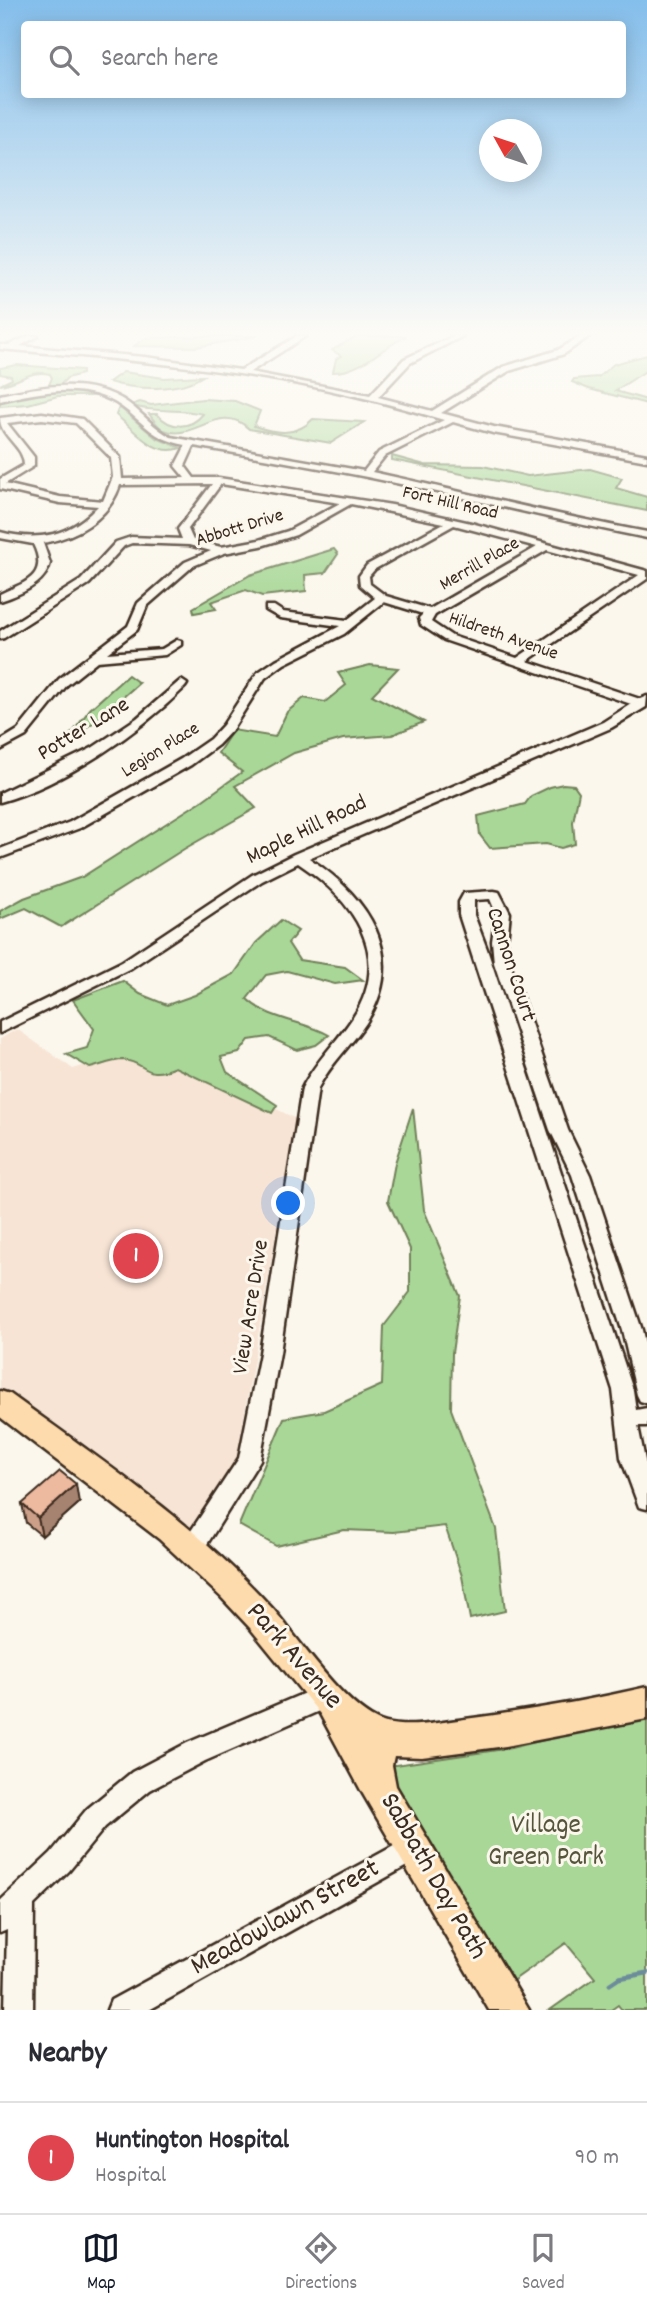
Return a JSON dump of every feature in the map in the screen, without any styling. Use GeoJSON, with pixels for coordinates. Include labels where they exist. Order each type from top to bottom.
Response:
{"type":"FeatureCollection","features":[{"type":"Feature","properties":{"kind":"main road","name":"Park Avenue"},"geometry":{"type":"LineString","coordinates":[[0,1402],[154,1517],[259,1616],[326,1696],[353,1723],[382,1738],[407,1741],[480,1733],[647,1703]]}},
{"type":"Feature","properties":{"kind":"main road"},"geometry":{"type":"LineString","coordinates":[[326,1696],[381,1792]]}},
{"type":"Feature","properties":{"kind":"main road","name":"Sabbath Day Path"},"geometry":{"type":"LineString","coordinates":[[382,1738],[375,1765],[381,1792],[501,2007]]}},
{"type":"Feature","properties":{"kind":"street"},"geometry":{"type":"LineString","coordinates":[[0,484],[29,466],[29,457],[7,430]]}},
{"type":"Feature","properties":{"kind":"street"},"geometry":{"type":"LineString","coordinates":[[0,535],[37,541],[54,539],[82,529],[114,495],[115,457],[88,430]]}},
{"type":"Feature","properties":{"kind":"street"},"geometry":{"type":"LineString","coordinates":[[151,430],[191,444],[366,474],[517,506],[562,519],[647,535]]}},
{"type":"Feature","properties":{"kind":"street"},"geometry":{"type":"LineString","coordinates":[[366,474],[382,454],[430,430]]}},
{"type":"Feature","properties":{"kind":"street"},"geometry":{"type":"LineString","coordinates":[[500,430],[647,458]]}},
{"type":"Feature","properties":{"kind":"street"},"geometry":{"type":"LineString","coordinates":[[190,479],[180,466],[191,444]]}},
{"type":"Feature","properties":{"kind":"street","name":"Fort Hill Road"},"geometry":{"type":"LineString","coordinates":[[116,482],[190,479],[219,481],[350,501],[452,522],[647,574]]}},
{"type":"Feature","properties":{"kind":"street"},"geometry":{"type":"LineString","coordinates":[[189,542],[183,529],[219,481]]}},
{"type":"Feature","properties":{"kind":"street"},"geometry":{"type":"LineString","coordinates":[[0,484],[60,499],[105,505]]}},
{"type":"Feature","properties":{"kind":"street","name":"Abbott Drive"},"geometry":{"type":"LineString","coordinates":[[0,746],[22,733],[63,682],[133,628],[142,605],[189,564],[221,550],[261,543],[292,533],[350,501]]}},
{"type":"Feature","properties":{"kind":"street"},"geometry":{"type":"LineString","coordinates":[[382,598],[365,586],[367,572],[452,522]]}},
{"type":"Feature","properties":{"kind":"street"},"geometry":{"type":"LineString","coordinates":[[0,636],[85,582],[120,544],[131,540],[189,542],[221,550]]}},
{"type":"Feature","properties":{"kind":"street"},"geometry":{"type":"LineString","coordinates":[[0,598],[32,581],[44,569],[45,561],[37,541]]}},
{"type":"Feature","properties":{"kind":"street","name":"Merrill Place"},"geometry":{"type":"LineString","coordinates":[[431,613],[546,546]]}},
{"type":"Feature","properties":{"kind":"street"},"geometry":{"type":"LineString","coordinates":[[518,662],[647,574]]}},
{"type":"Feature","properties":{"kind":"street","name":"Hildreth Avenue"},"geometry":{"type":"LineString","coordinates":[[382,598],[431,613]]}},
{"type":"Feature","properties":{"kind":"street","name":"Legion Place"},"geometry":{"type":"LineString","coordinates":[[0,853],[75,825],[186,762],[215,742],[261,676],[280,662],[331,637],[382,598]]}},
{"type":"Feature","properties":{"kind":"street"},"geometry":{"type":"LineString","coordinates":[[270,608],[280,615],[349,624]]}},
{"type":"Feature","properties":{"kind":"street","name":"Hildreth Avenue"},"geometry":{"type":"LineString","coordinates":[[431,613],[425,618],[425,623],[437,634],[644,702]]}},
{"type":"Feature","properties":{"kind":"street"},"geometry":{"type":"LineString","coordinates":[[95,657],[165,652],[177,643]]}},
{"type":"Feature","properties":{"kind":"street","name":"Potter Lane"},"geometry":{"type":"LineString","coordinates":[[0,798],[76,762],[142,723],[181,684]]}},
{"type":"Feature","properties":{"kind":"street","name":"Maple Hill Road"},"geometry":{"type":"LineString","coordinates":[[0,1028],[126,965],[257,878],[299,857],[607,725],[644,702]]}},
{"type":"Feature","properties":{"kind":"street","name":"View Acre Drive"},"geometry":{"type":"LineString","coordinates":[[191,1550],[249,1460],[270,1353],[310,1088],[320,1066],[351,1033],[365,1013],[374,990],[377,967],[368,925],[353,900],[336,882],[299,857]]}},
{"type":"Feature","properties":{"kind":"street","name":"Cannon Court"},"geometry":{"type":"LineString","coordinates":[[647,1395],[621,1299],[581,1175],[564,1139],[502,963],[499,936],[505,915],[503,905],[494,895],[468,896],[464,911],[495,997],[623,1390],[637,1418],[632,1458],[647,1500]]}},
{"type":"Feature","properties":{"kind":"street"},"geometry":{"type":"LineString","coordinates":[[495,997],[514,995]]}},
{"type":"Feature","properties":{"kind":"street"},"geometry":{"type":"LineString","coordinates":[[542,1142],[564,1139]]}},
{"type":"Feature","properties":{"kind":"street"},"geometry":{"type":"LineString","coordinates":[[594,1303],[621,1299]]}},
{"type":"Feature","properties":{"kind":"street"},"geometry":{"type":"LineString","coordinates":[[0,1920],[60,1862],[96,1818],[141,1781],[196,1752],[326,1696]]}},
{"type":"Feature","properties":{"kind":"street","name":"Meadowlawn Street"},"geometry":{"type":"LineString","coordinates":[[121,2010],[414,1848]]}},
{"type":"Feature","properties":{"kind":"street"},"geometry":{"type":"LineString","coordinates":[[19,2010],[17,2002],[21,1902]]}},
{"type":"Feature","properties":{"kind":"shaded area"},"geometry":{"type":"Polygon","coordinates":[[[17,1029],[73,1069],[114,1056],[178,1059],[296,1119],[237,1457],[189,1535],[0,1393],[0,1039],[17,1029]]]}},
{"type":"Feature","properties":{"kind":"green space"},"geometry":{"type":"Polygon","coordinates":[[[133,430],[146,430],[156,438],[181,448],[162,449],[146,441],[133,430]]]}},
{"type":"Feature","properties":{"kind":"green space"},"geometry":{"type":"Polygon","coordinates":[[[254,430],[285,432],[352,430],[331,443],[254,430]]]}},
{"type":"Feature","properties":{"kind":"green space"},"geometry":{"type":"Polygon","coordinates":[[[392,456],[425,465],[483,466],[528,476],[590,469],[622,478],[616,488],[647,497],[647,511],[392,460],[392,456]]]}},
{"type":"Feature","properties":{"kind":"green space"},"geometry":{"type":"Polygon","coordinates":[[[334,549],[338,554],[325,573],[305,575],[306,591],[262,596],[246,590],[211,602],[216,609],[194,613],[193,608],[250,575],[334,549]]]}},
{"type":"Feature","properties":{"kind":"green space"},"geometry":{"type":"Polygon","coordinates":[[[370,665],[398,668],[372,695],[424,722],[392,735],[343,739],[294,753],[235,786],[256,808],[184,849],[61,927],[26,908],[0,919],[0,911],[24,898],[82,877],[242,772],[218,753],[233,730],[275,737],[287,712],[304,698],[325,702],[346,685],[338,673],[370,665]]]}},
{"type":"Feature","properties":{"kind":"green space"},"geometry":{"type":"Polygon","coordinates":[[[128,675],[139,683],[96,721],[47,753],[73,732],[90,709],[128,675]]]}},
{"type":"Feature","properties":{"kind":"green space"},"geometry":{"type":"Polygon","coordinates":[[[563,784],[574,785],[579,792],[573,822],[575,844],[561,848],[546,844],[490,848],[480,835],[478,816],[525,804],[531,796],[563,784]]]}},
{"type":"Feature","properties":{"kind":"green space"},"geometry":{"type":"Polygon","coordinates":[[[281,920],[298,931],[288,943],[299,960],[345,967],[363,980],[335,984],[287,971],[266,975],[247,999],[266,1012],[329,1035],[316,1045],[297,1050],[269,1037],[249,1040],[239,1053],[221,1057],[227,1072],[277,1105],[272,1113],[175,1067],[157,1072],[123,1060],[90,1068],[66,1054],[87,1048],[94,1029],[73,1000],[123,981],[140,994],[167,1005],[195,995],[234,974],[256,943],[281,920]]]}},
{"type":"Feature","properties":{"kind":"green space"},"geometry":{"type":"Polygon","coordinates":[[[413,1108],[424,1210],[460,1296],[452,1353],[451,1409],[496,1529],[505,1611],[470,1619],[462,1576],[445,1526],[394,1532],[344,1530],[276,1546],[239,1525],[284,1418],[324,1411],[382,1385],[384,1326],[410,1292],[410,1249],[388,1201],[395,1163],[413,1108]]]}},
{"type":"Feature","properties":{"kind":"green space","name":"Village Green Park"},"geometry":{"type":"Polygon","coordinates":[[[647,1715],[647,2010],[622,2010],[618,2005],[611,2010],[550,2010],[595,1978],[566,1943],[511,1982],[382,1767],[511,1748],[647,1715]]]}},
{"type":"Feature","properties":{"kind":"building"},"geometry":{"type":"Polygon","coordinates":[[[60,1471],[76,1484],[38,1518],[22,1504],[60,1471]]]}},
{"type":"Feature","properties":{"kind":"waterway"},"geometry":{"type":"LineString","coordinates":[[610,1984],[619,1978],[647,1973]]}},
{"type":"Feature","properties":{"kind":"place","name":"Huntington Hospital"},"geometry":{"type":"Point","coordinates":[136,1256]}}]}
